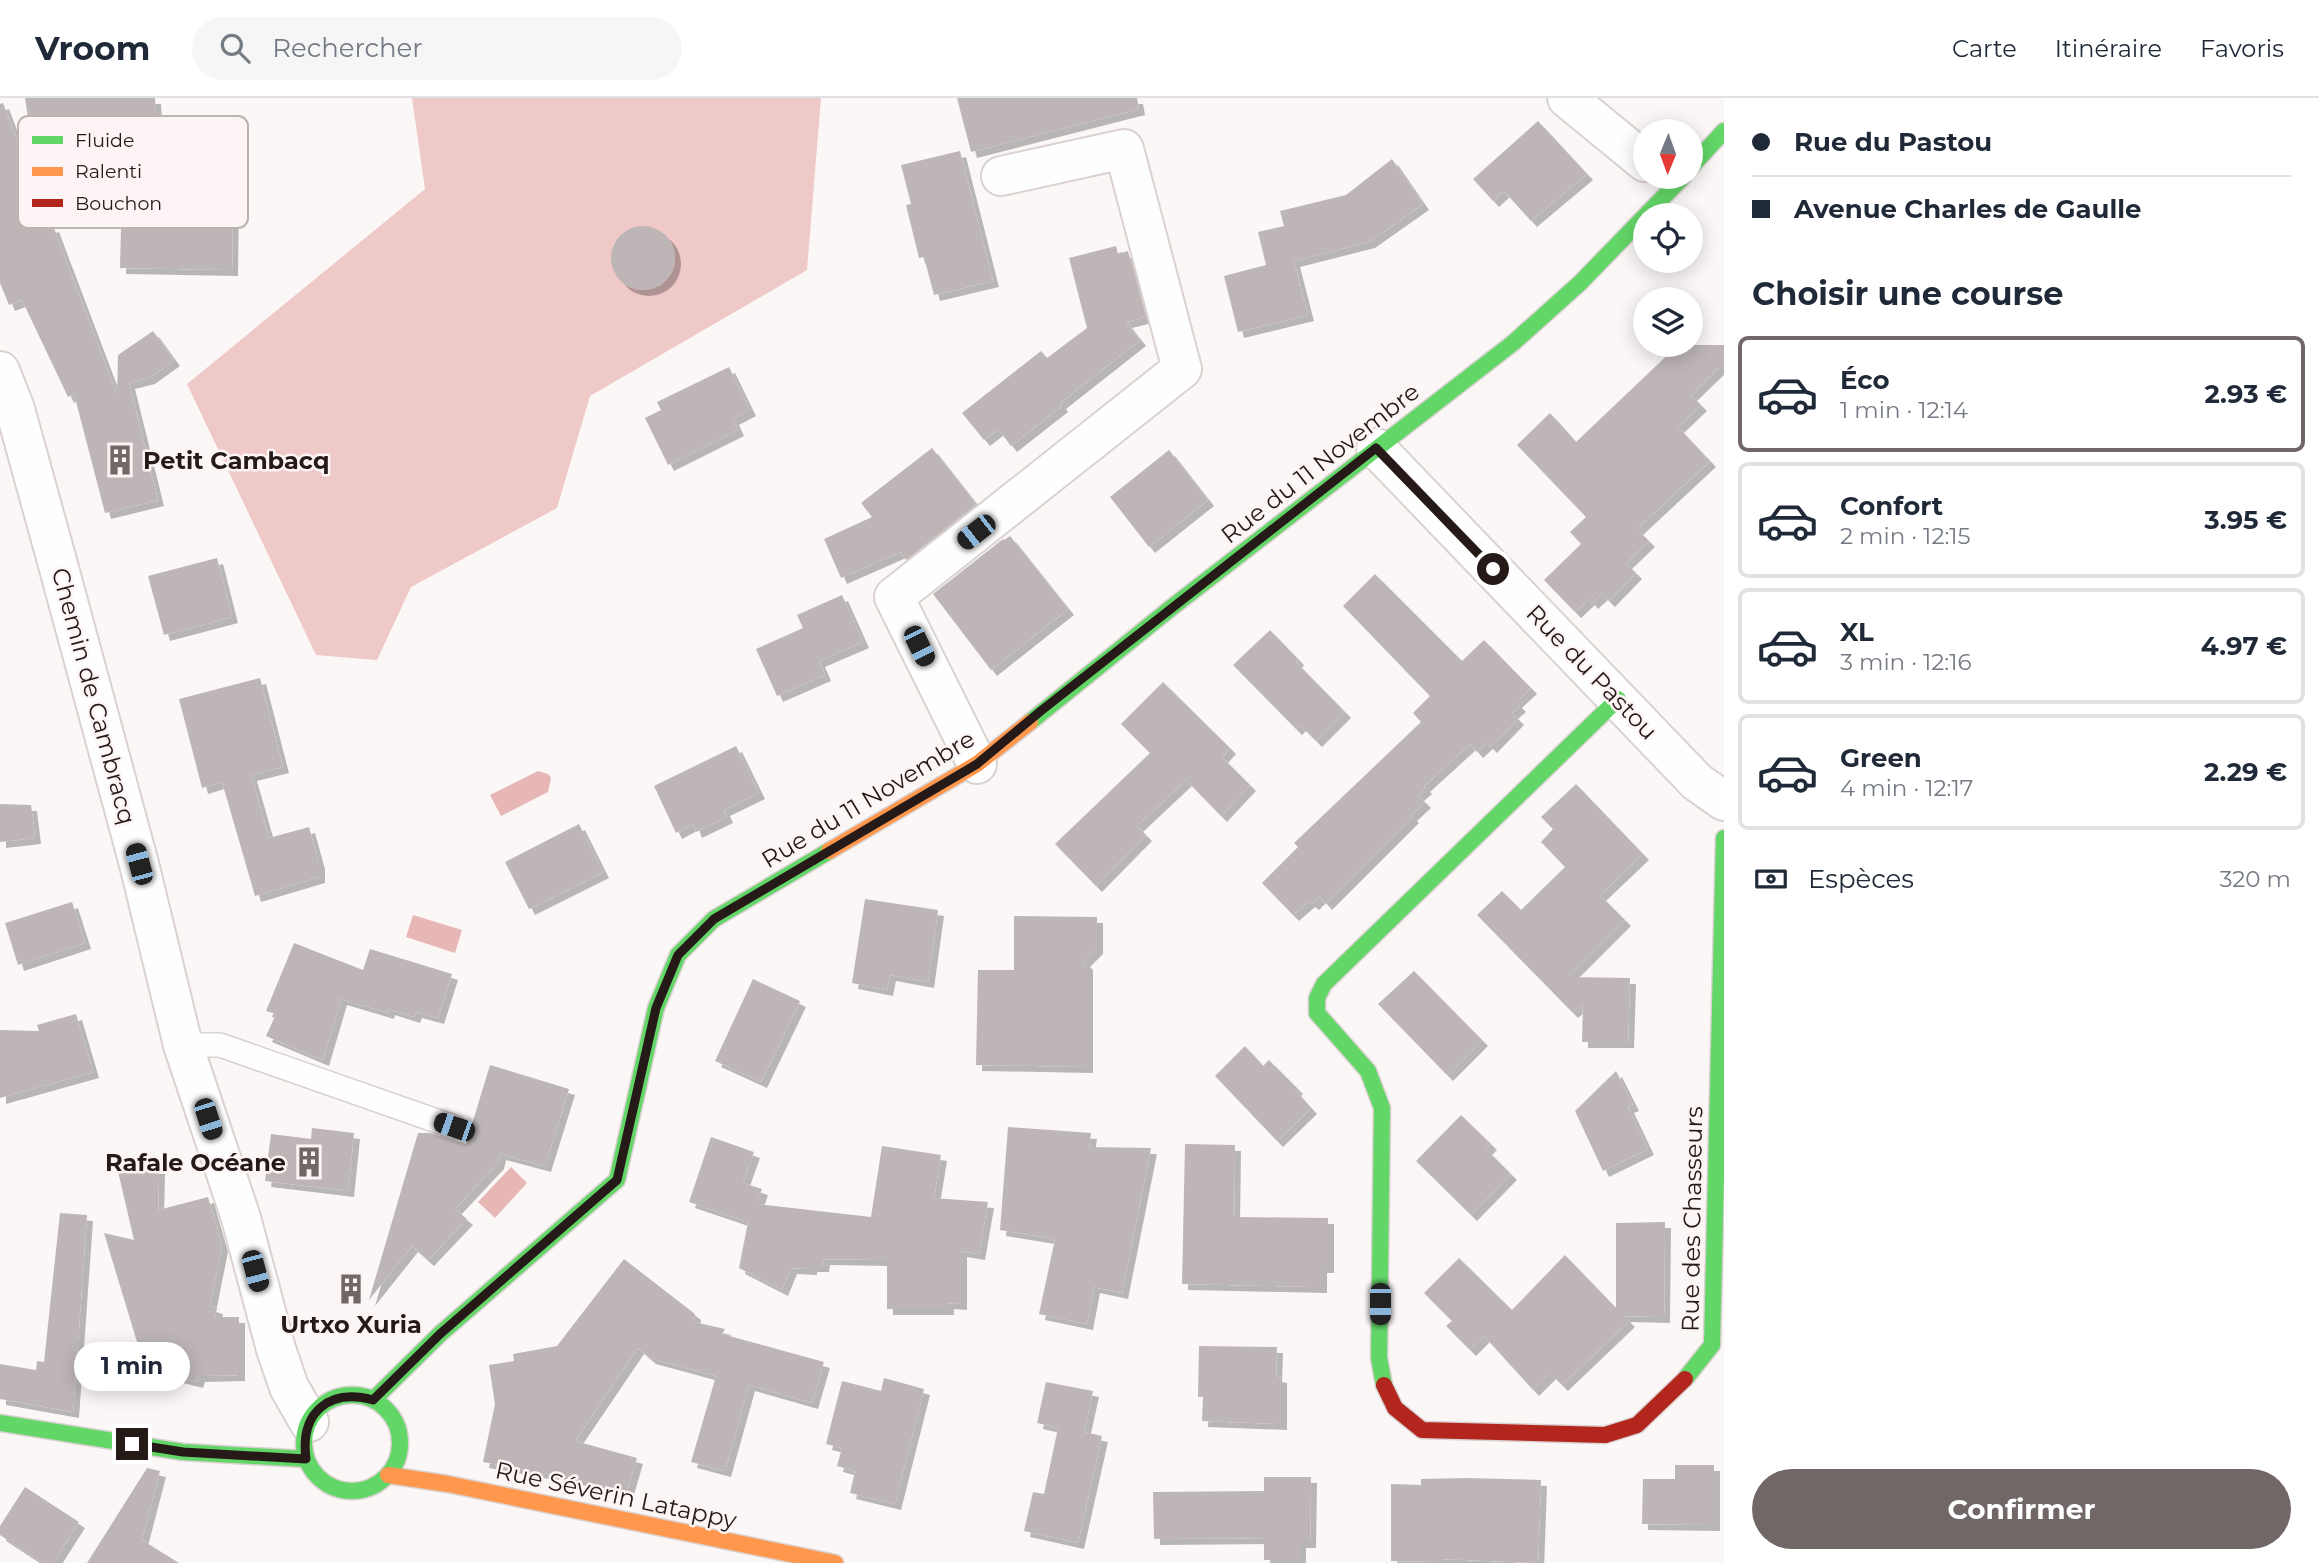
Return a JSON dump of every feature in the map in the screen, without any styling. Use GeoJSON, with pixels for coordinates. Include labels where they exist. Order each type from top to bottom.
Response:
{"type":"FeatureCollection","features":[{"type":"Feature","properties":{"kind":"street"},"geometry":{"type":"LineString","coordinates":[[1567,98],[1633,152]]}},
{"type":"Feature","properties":{"kind":"street","name":"Rue du 11 Novembre"},"geometry":{"type":"LineString","coordinates":[[1703,152],[1724,131]]}},
{"type":"Feature","properties":{"kind":"street"},"geometry":{"type":"LineString","coordinates":[[977,764],[894,597],[1182,369],[1124,149],[1001,176]]}},
{"type":"Feature","properties":{"kind":"street","name":"Rue du 11 Novembre"},"geometry":{"type":"LineString","coordinates":[[1656,203],[1668,189]]}},
{"type":"Feature","properties":{"kind":"street","name":"Rue du 11 Novembre"},"geometry":{"type":"LineString","coordinates":[[373,1400],[440,1334],[617,1180],[656,1008],[678,955],[714,919],[977,764],[1052,701],[1513,343],[1580,283],[1633,228]]}},
{"type":"Feature","properties":{"kind":"street","name":"Chemin de Cambracq"},"geometry":{"type":"LineString","coordinates":[[0,371],[15,409],[61,574],[139,864],[183,1045],[241,1218],[276,1349],[307,1440]]}},
{"type":"Feature","properties":{"kind":"street","name":"Rue du Pastou"},"geometry":{"type":"LineString","coordinates":[[1376,448],[1697,782],[1724,801]]}},
{"type":"Feature","properties":{"kind":"street","name":"Rue des Chasseurs"},"geometry":{"type":"LineString","coordinates":[[1618,699],[1324,984],[1317,998],[1317,1013],[1368,1071],[1382,1108],[1380,1358],[1385,1393],[1402,1417],[1422,1430],[1605,1435],[1637,1425],[1683,1381],[1712,1345],[1724,838]]}},
{"type":"Feature","properties":{"kind":"street"},"geometry":{"type":"LineString","coordinates":[[355,1395],[373,1400],[388,1411],[397,1425],[400,1443],[398,1460],[388,1475],[372,1487],[352,1492],[333,1488],[316,1476],[307,1440],[320,1407],[337,1398],[355,1395]]}},
{"type":"Feature","properties":{"kind":"street"},"geometry":{"type":"LineString","coordinates":[[0,1423],[183,1452],[307,1440]]}},
{"type":"Feature","properties":{"kind":"street","name":"Rue Séverin Latappy"},"geometry":{"type":"LineString","coordinates":[[388,1475],[448,1484],[835,1563]]}},
{"type":"Feature","properties":{"kind":"lane"},"geometry":{"type":"LineString","coordinates":[[183,1045],[220,1045],[454,1127]]}},
{"type":"Feature","properties":{"kind":"shaded area"},"geometry":{"type":"Polygon","coordinates":[[[412,98],[821,98],[807,270],[590,396],[557,508],[411,587],[377,660],[316,655],[187,384],[425,189],[412,98]]]}},
{"type":"Feature","properties":{"kind":"shaded area"},"geometry":{"type":"Polygon","coordinates":[[[538,771],[551,778],[548,792],[501,816],[490,795],[538,771]]]}},
{"type":"Feature","properties":{"kind":"shaded area"},"geometry":{"type":"Polygon","coordinates":[[[413,915],[462,930],[455,953],[406,937],[413,915]]]}},
{"type":"Feature","properties":{"kind":"shaded area"},"geometry":{"type":"Polygon","coordinates":[[[511,1167],[527,1183],[495,1218],[478,1202],[511,1167]]]}},
{"type":"Feature","properties":{"kind":"building"},"geometry":{"type":"Polygon","coordinates":[[[25,98],[155,98],[156,115],[150,116],[28,116],[25,98]]]}},
{"type":"Feature","properties":{"kind":"building"},"geometry":{"type":"Polygon","coordinates":[[[957,98],[1137,98],[1139,109],[971,152],[957,98]]]}},
{"type":"Feature","properties":{"kind":"building"},"geometry":{"type":"Polygon","coordinates":[[[3,103],[18,143],[18,228],[54,228],[117,395],[118,355],[153,331],[174,360],[149,378],[129,383],[158,500],[105,513],[74,394],[68,397],[22,300],[9,305],[0,283],[0,104],[3,103]]]}},
{"type":"Feature","properties":{"kind":"building"},"geometry":{"type":"Polygon","coordinates":[[[1538,121],[1587,174],[1531,221],[1504,191],[1493,201],[1473,179],[1538,121]]]}},
{"type":"Feature","properties":{"kind":"building"},"geometry":{"type":"Polygon","coordinates":[[[960,151],[993,281],[934,295],[924,257],[919,258],[906,205],[911,204],[901,165],[960,151]]]}},
{"type":"Feature","properties":{"kind":"building"},"geometry":{"type":"Polygon","coordinates":[[[1392,159],[1423,204],[1369,242],[1294,261],[1308,315],[1238,332],[1224,276],[1266,265],[1258,232],[1284,226],[1280,211],[1346,195],[1392,159]]]}},
{"type":"Feature","properties":{"kind":"building"},"geometry":{"type":"Polygon","coordinates":[[[637,226],[649,226],[666,235],[673,246],[673,270],[666,281],[649,290],[637,290],[625,285],[616,276],[611,264],[611,252],[616,240],[625,231],[637,226]]]}},
{"type":"Feature","properties":{"kind":"building"},"geometry":{"type":"Polygon","coordinates":[[[121,228],[233,228],[232,270],[120,268],[121,228]]]}},
{"type":"Feature","properties":{"kind":"building"},"geometry":{"type":"Polygon","coordinates":[[[1116,246],[1118,254],[1128,251],[1146,317],[1126,322],[1140,340],[1060,403],[1062,406],[1011,446],[998,429],[984,440],[962,413],[1041,351],[1047,358],[1087,328],[1069,258],[1116,246]]]}},
{"type":"Feature","properties":{"kind":"building"},"geometry":{"type":"Polygon","coordinates":[[[1703,345],[1724,345],[1724,363],[1691,395],[1701,405],[1678,427],[1710,461],[1637,529],[1649,541],[1626,563],[1636,573],[1609,601],[1602,594],[1592,603],[1589,599],[1575,612],[1544,580],[1581,544],[1570,532],[1586,517],[1517,445],[1550,413],[1576,442],[1665,357],[1703,357],[1703,345]]]}},
{"type":"Feature","properties":{"kind":"building"},"geometry":{"type":"Polygon","coordinates":[[[729,367],[750,410],[733,419],[738,430],[668,465],[645,418],[661,410],[657,402],[729,367]]]}},
{"type":"Feature","properties":{"kind":"building"},"geometry":{"type":"Polygon","coordinates":[[[932,448],[976,504],[906,560],[900,552],[841,578],[824,539],[872,517],[861,503],[932,448]]]}},
{"type":"Feature","properties":{"kind":"building"},"geometry":{"type":"Polygon","coordinates":[[[1169,450],[1208,500],[1149,547],[1110,497],[1169,450]]]}},
{"type":"Feature","properties":{"kind":"building"},"geometry":{"type":"Polygon","coordinates":[[[1010,536],[1068,609],[991,670],[933,594],[1010,536]]]}},
{"type":"Feature","properties":{"kind":"building"},"geometry":{"type":"Polygon","coordinates":[[[217,558],[232,617],[164,635],[148,576],[217,558]]]}},
{"type":"Feature","properties":{"kind":"building"},"geometry":{"type":"Polygon","coordinates":[[[1375,574],[1462,661],[1484,640],[1531,688],[1516,702],[1520,706],[1512,713],[1518,719],[1491,747],[1487,743],[1477,752],[1470,744],[1424,786],[1426,788],[1418,795],[1425,802],[1411,815],[1413,817],[1326,904],[1320,897],[1313,904],[1309,901],[1293,915],[1262,883],[1298,847],[1294,843],[1421,722],[1413,713],[1430,696],[1343,606],[1375,574]]]}},
{"type":"Feature","properties":{"kind":"building"},"geometry":{"type":"Polygon","coordinates":[[[842,595],[863,642],[819,661],[825,675],[777,696],[756,649],[803,628],[797,615],[842,595]]]}},
{"type":"Feature","properties":{"kind":"building"},"geometry":{"type":"Polygon","coordinates":[[[1270,630],[1298,659],[1296,662],[1345,712],[1316,741],[1300,725],[1296,729],[1233,665],[1270,630]]]}},
{"type":"Feature","properties":{"kind":"building"},"geometry":{"type":"Polygon","coordinates":[[[260,678],[283,767],[251,775],[269,838],[309,827],[319,863],[319,877],[255,896],[222,782],[202,788],[179,699],[260,678]]]}},
{"type":"Feature","properties":{"kind":"building"},"geometry":{"type":"Polygon","coordinates":[[[1163,682],[1230,748],[1222,757],[1250,785],[1221,816],[1186,780],[1137,826],[1146,835],[1096,886],[1055,844],[1150,753],[1121,724],[1163,682]]]}},
{"type":"Feature","properties":{"kind":"building"},"geometry":{"type":"Polygon","coordinates":[[[736,746],[759,793],[724,810],[727,817],[696,832],[693,824],[676,833],[654,786],[736,746]]]}},
{"type":"Feature","properties":{"kind":"building"},"geometry":{"type":"Polygon","coordinates":[[[1576,784],[1643,854],[1600,895],[1625,920],[1568,977],[1630,978],[1628,1042],[1582,1042],[1583,1003],[1572,1012],[1477,915],[1502,891],[1521,910],[1565,867],[1541,842],[1553,829],[1541,817],[1576,784]]]}},
{"type":"Feature","properties":{"kind":"building"},"geometry":{"type":"Polygon","coordinates":[[[0,804],[31,805],[35,838],[0,842],[0,804]]]}},
{"type":"Feature","properties":{"kind":"building"},"geometry":{"type":"Polygon","coordinates":[[[579,824],[603,872],[529,909],[505,862],[579,824]]]}},
{"type":"Feature","properties":{"kind":"building"},"geometry":{"type":"Polygon","coordinates":[[[865,899],[938,910],[928,982],[890,975],[887,990],[852,983],[865,899]]]}},
{"type":"Feature","properties":{"kind":"building"},"geometry":{"type":"Polygon","coordinates":[[[72,902],[85,943],[18,965],[5,923],[72,902]]]}},
{"type":"Feature","properties":{"kind":"building"},"geometry":{"type":"Polygon","coordinates":[[[1014,916],[1097,917],[1097,948],[1084,961],[1087,964],[1087,1067],[976,1065],[978,970],[1014,970],[1014,916]]]}},
{"type":"Feature","properties":{"kind":"building"},"geometry":{"type":"Polygon","coordinates":[[[294,943],[363,970],[370,949],[452,974],[438,1018],[416,1012],[414,1017],[389,1009],[388,1013],[341,999],[323,1060],[266,1036],[276,1014],[266,1011],[294,943]]]}},
{"type":"Feature","properties":{"kind":"building"},"geometry":{"type":"Polygon","coordinates":[[[1414,971],[1482,1040],[1447,1075],[1378,1004],[1414,971]]]}},
{"type":"Feature","properties":{"kind":"building"},"geometry":{"type":"Polygon","coordinates":[[[753,979],[800,1001],[761,1082],[715,1061],[753,979]]]}},
{"type":"Feature","properties":{"kind":"building"},"geometry":{"type":"Polygon","coordinates":[[[76,1014],[93,1072],[0,1098],[0,1030],[39,1031],[37,1025],[76,1014]]]}},
{"type":"Feature","properties":{"kind":"building"},"geometry":{"type":"Polygon","coordinates":[[[1245,1046],[1263,1066],[1269,1060],[1297,1088],[1295,1090],[1311,1108],[1277,1141],[1215,1076],[1245,1046]]]}},
{"type":"Feature","properties":{"kind":"building"},"geometry":{"type":"Polygon","coordinates":[[[490,1065],[569,1089],[545,1166],[500,1154],[498,1163],[455,1209],[467,1219],[428,1260],[412,1246],[369,1300],[418,1133],[430,1133],[466,1144],[490,1065]]]}},
{"type":"Feature","properties":{"kind":"building"},"geometry":{"type":"Polygon","coordinates":[[[1616,1071],[1633,1105],[1628,1107],[1648,1149],[1603,1171],[1575,1111],[1616,1071]]]}},
{"type":"Feature","properties":{"kind":"building"},"geometry":{"type":"Polygon","coordinates":[[[1461,1115],[1491,1144],[1486,1149],[1511,1174],[1471,1215],[1416,1161],[1461,1115]]]}},
{"type":"Feature","properties":{"kind":"building"},"geometry":{"type":"Polygon","coordinates":[[[1008,1127],[1091,1133],[1089,1147],[1151,1148],[1122,1293],[1094,1287],[1087,1324],[1039,1314],[1055,1239],[1000,1230],[1008,1127]]]}},
{"type":"Feature","properties":{"kind":"building","name":"Rafale Océane"},"geometry":{"type":"Polygon","coordinates":[[[312,1128],[354,1133],[348,1191],[265,1181],[271,1134],[311,1139],[312,1128]]]}},
{"type":"Feature","properties":{"kind":"building"},"geometry":{"type":"Polygon","coordinates":[[[711,1137],[754,1152],[743,1183],[762,1189],[757,1204],[871,1217],[882,1146],[941,1155],[934,1198],[988,1202],[979,1254],[961,1251],[961,1304],[948,1303],[948,1309],[887,1309],[887,1260],[824,1259],[823,1266],[811,1266],[811,1269],[791,1268],[782,1290],[739,1268],[748,1222],[689,1202],[711,1137]]]}},
{"type":"Feature","properties":{"kind":"building"},"geometry":{"type":"Polygon","coordinates":[[[1185,1144],[1235,1145],[1234,1217],[1328,1218],[1328,1267],[1321,1267],[1321,1287],[1182,1284],[1185,1144]]]}},
{"type":"Feature","properties":{"kind":"building"},"geometry":{"type":"Polygon","coordinates":[[[117,1167],[159,1168],[158,1210],[208,1197],[222,1246],[210,1306],[217,1308],[215,1317],[239,1317],[239,1375],[199,1376],[197,1382],[161,1373],[167,1346],[141,1355],[104,1233],[134,1240],[117,1167]]]}},
{"type":"Feature","properties":{"kind":"building"},"geometry":{"type":"Polygon","coordinates":[[[60,1213],[87,1215],[73,1412],[0,1399],[0,1364],[36,1370],[37,1361],[44,1362],[60,1213]]]}},
{"type":"Feature","properties":{"kind":"building"},"geometry":{"type":"Polygon","coordinates":[[[1665,1222],[1664,1317],[1624,1316],[1629,1321],[1562,1385],[1550,1373],[1533,1390],[1484,1336],[1470,1350],[1446,1326],[1452,1321],[1424,1293],[1459,1258],[1512,1310],[1565,1255],[1616,1308],[1616,1223],[1665,1222]]]}},
{"type":"Feature","properties":{"kind":"building"},"geometry":{"type":"Polygon","coordinates":[[[624,1259],[695,1314],[694,1322],[725,1329],[722,1334],[824,1362],[812,1403],[749,1385],[725,1471],[691,1462],[716,1376],[650,1358],[638,1348],[575,1441],[637,1458],[627,1492],[553,1473],[483,1462],[495,1404],[489,1365],[514,1361],[513,1354],[557,1346],[624,1259]]]}},
{"type":"Feature","properties":{"kind":"building"},"geometry":{"type":"Polygon","coordinates":[[[1199,1346],[1277,1347],[1276,1376],[1281,1377],[1281,1424],[1202,1421],[1203,1397],[1198,1397],[1199,1346]]]}},
{"type":"Feature","properties":{"kind":"building"},"geometry":{"type":"Polygon","coordinates":[[[884,1378],[924,1389],[895,1504],[850,1493],[855,1471],[837,1466],[842,1448],[826,1444],[842,1381],[881,1391],[884,1378]]]}},
{"type":"Feature","properties":{"kind":"building"},"geometry":{"type":"Polygon","coordinates":[[[1046,1382],[1093,1391],[1084,1432],[1102,1436],[1078,1543],[1024,1531],[1033,1492],[1044,1494],[1058,1428],[1037,1423],[1046,1382]]]}},
{"type":"Feature","properties":{"kind":"building"},"geometry":{"type":"Polygon","coordinates":[[[1675,1465],[1714,1465],[1714,1525],[1642,1524],[1643,1479],[1675,1479],[1675,1465]]]}},
{"type":"Feature","properties":{"kind":"building"},"geometry":{"type":"Polygon","coordinates":[[[147,1468],[160,1471],[142,1540],[179,1563],[87,1563],[147,1468]]]}},
{"type":"Feature","properties":{"kind":"building"},"geometry":{"type":"Polygon","coordinates":[[[1264,1477],[1311,1477],[1310,1542],[1300,1542],[1300,1560],[1264,1560],[1264,1538],[1154,1539],[1153,1492],[1264,1491],[1264,1477]]]}},
{"type":"Feature","properties":{"kind":"building"},"geometry":{"type":"Polygon","coordinates":[[[1421,1479],[1541,1480],[1538,1563],[1442,1559],[1442,1562],[1391,1561],[1391,1484],[1421,1485],[1421,1479]]]}},
{"type":"Feature","properties":{"kind":"building"},"geometry":{"type":"Polygon","coordinates":[[[25,1487],[79,1522],[53,1563],[43,1563],[0,1535],[0,1526],[25,1487]]]}},
{"type":"Feature","properties":{"kind":"traffic: fast"},"geometry":{"type":"LineString","coordinates":[[1703,154],[1724,131]]}},
{"type":"Feature","properties":{"kind":"traffic: fast"},"geometry":{"type":"LineString","coordinates":[[1658,203],[1671,189]]}},
{"type":"Feature","properties":{"kind":"traffic: fast"},"geometry":{"type":"LineString","coordinates":[[1030,722],[1171,608],[1513,343],[1580,283],[1633,228]]}},
{"type":"Feature","properties":{"kind":"traffic: fast"},"geometry":{"type":"LineString","coordinates":[[1384,1385],[1379,1358],[1382,1108],[1368,1071],[1317,1013],[1317,998],[1324,984],[1618,699]]}},
{"type":"Feature","properties":{"kind":"traffic: fast"},"geometry":{"type":"LineString","coordinates":[[1685,1379],[1712,1345],[1724,838]]}},
{"type":"Feature","properties":{"kind":"traffic: fast"},"geometry":{"type":"LineString","coordinates":[[373,1400],[440,1334],[617,1180],[656,1008],[678,955],[714,919],[829,851]]}},
{"type":"Feature","properties":{"kind":"traffic: fast"},"geometry":{"type":"LineString","coordinates":[[352,1395],[370,1399],[386,1409],[396,1425],[400,1443],[396,1461],[386,1477],[370,1487],[352,1491],[334,1487],[318,1477],[308,1461],[304,1443],[308,1425],[318,1409],[334,1399],[352,1395]]}},
{"type":"Feature","properties":{"kind":"traffic: fast"},"geometry":{"type":"LineString","coordinates":[[0,1423],[183,1452],[306,1459]]}},
{"type":"Feature","properties":{"kind":"traffic: slow"},"geometry":{"type":"LineString","coordinates":[[829,851],[977,764],[1030,722]]}},
{"type":"Feature","properties":{"kind":"traffic: slow"},"geometry":{"type":"LineString","coordinates":[[388,1475],[448,1484],[835,1563]]}},
{"type":"Feature","properties":{"kind":"traffic: jam"},"geometry":{"type":"LineString","coordinates":[[1384,1385],[1395,1408],[1422,1430],[1605,1435],[1637,1425],[1685,1379]]}},
{"type":"Feature","properties":{"kind":"place","name":"Petit Cambacq"},"geometry":{"type":"Point","coordinates":[120,460]}},
{"type":"Feature","properties":{"kind":"place","name":"Rafale Océane"},"geometry":{"type":"Point","coordinates":[309,1162]}},
{"type":"Feature","properties":{"kind":"place","name":"Urtxo Xuria"},"geometry":{"type":"Point","coordinates":[351,1289]}},
{"type":"Feature","properties":{"kind":"route"},"geometry":{"type":"LineString","coordinates":[[132,1444],[183,1452],[306,1459],[304,1440],[309,1422],[320,1407],[337,1398],[355,1395],[373,1400],[440,1334],[617,1180],[656,1008],[678,955],[714,919],[977,764],[1376,448],[1493,569]]}}]}
